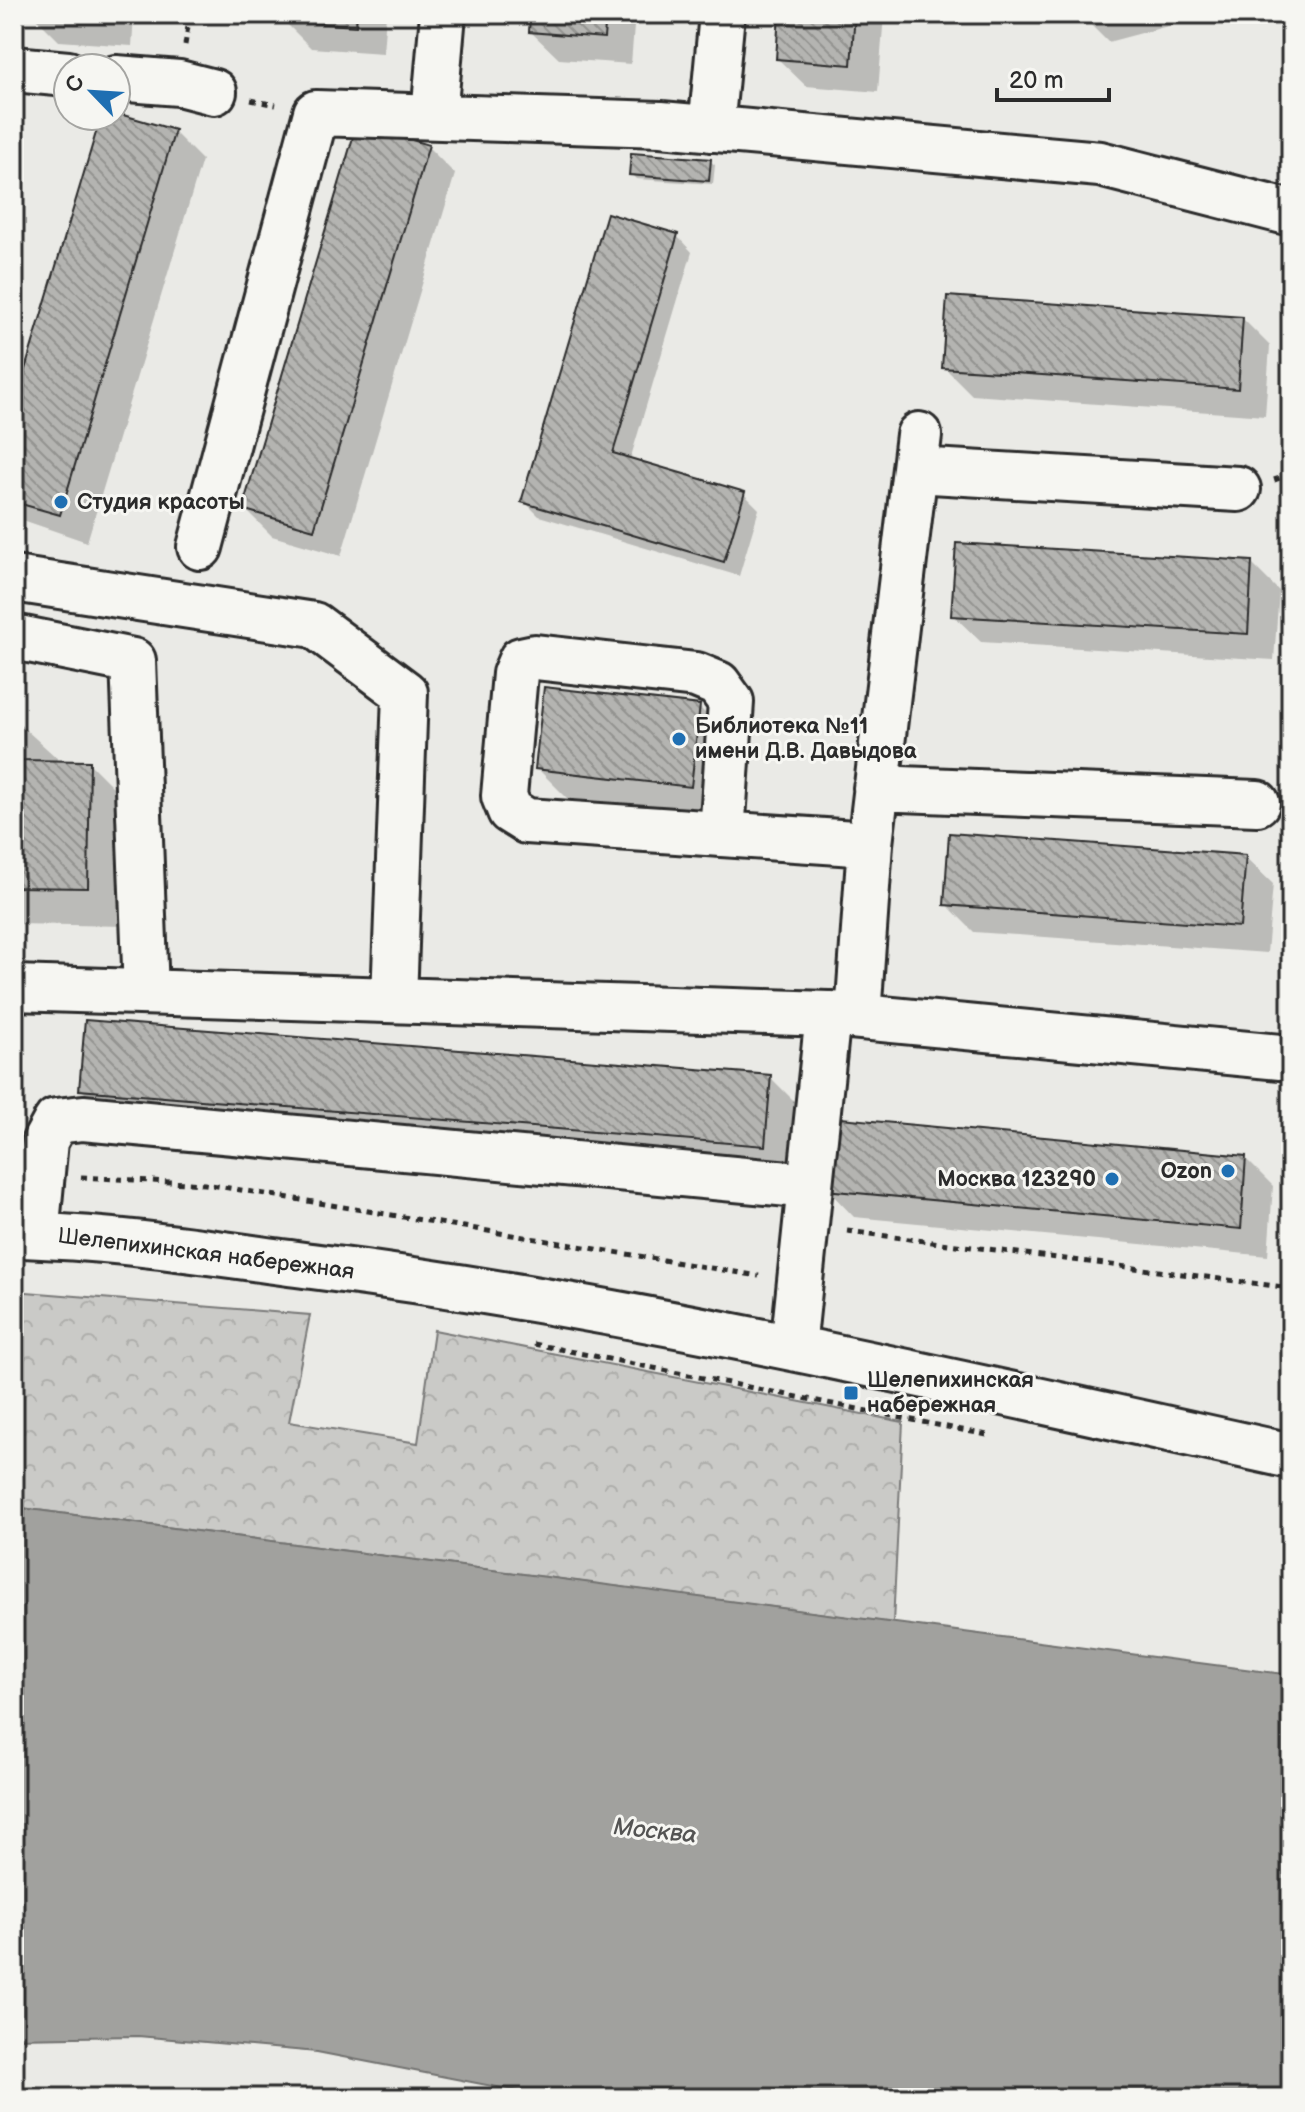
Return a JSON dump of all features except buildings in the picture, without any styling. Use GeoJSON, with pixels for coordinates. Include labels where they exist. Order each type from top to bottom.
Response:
{"type":"FeatureCollection","features":[{"type":"Feature","properties":{"kind":"street"},"geometry":{"type":"LineString","coordinates":[[434,116],[443,14]]}},
{"type":"Feature","properties":{"kind":"street"},"geometry":{"type":"LineString","coordinates":[[711,129],[722,14]]}},
{"type":"Feature","properties":{"kind":"street"},"geometry":{"type":"LineString","coordinates":[[14,69],[52,73]]}},
{"type":"Feature","properties":{"kind":"street"},"geometry":{"type":"LineString","coordinates":[[132,79],[179,83],[214,92]]}},
{"type":"Feature","properties":{"kind":"street"},"geometry":{"type":"LineString","coordinates":[[200,547],[316,113],[711,129],[1100,164],[1291,213]]}},
{"type":"Feature","properties":{"kind":"street"},"geometry":{"type":"LineString","coordinates":[[793,1348],[808,1206],[870,844],[917,452],[1238,489]]}},
{"type":"Feature","properties":{"kind":"street"},"geometry":{"type":"LineString","coordinates":[[14,579],[314,625],[405,693],[394,1000]]}},
{"type":"Feature","properties":{"kind":"street"},"geometry":{"type":"LineString","coordinates":[[14,637],[133,661],[146,992]]}},
{"type":"Feature","properties":{"kind":"street"},"geometry":{"type":"LineString","coordinates":[[722,834],[731,702],[718,684],[696,675],[535,657],[521,660],[515,674],[504,796],[510,811],[526,821],[870,844]]}},
{"type":"Feature","properties":{"kind":"street"},"geometry":{"type":"LineString","coordinates":[[876,788],[1257,803]]}},
{"type":"Feature","properties":{"kind":"street"},"geometry":{"type":"LineString","coordinates":[[14,988],[843,1015],[1291,1058]]}},
{"type":"Feature","properties":{"kind":"street"},"geometry":{"type":"LineString","coordinates":[[25,1235],[41,1175],[45,1141],[56,1121],[83,1118],[808,1206]]}},
{"type":"Feature","properties":{"kind":"street","name":"Шелепихинская набережная"},"geometry":{"type":"LineString","coordinates":[[25,1235],[80,1236],[441,1283],[793,1348],[1291,1456]]}},
{"type":"Feature","properties":{"kind":"path"},"geometry":{"type":"LineString","coordinates":[[214,92],[316,113]]}},
{"type":"Feature","properties":{"kind":"path"},"geometry":{"type":"LineString","coordinates":[[41,1175],[205,1184],[578,1248],[800,1281]]}},
{"type":"Feature","properties":{"kind":"path"},"geometry":{"type":"LineString","coordinates":[[808,1206],[1291,1288]]}},
{"type":"Feature","properties":{"kind":"path"},"geometry":{"type":"LineString","coordinates":[[531,1344],[992,1436]]}},
{"type":"Feature","properties":{"kind":"path"},"geometry":{"type":"LineString","coordinates":[[14,2093],[119,2098]]}},
{"type":"Feature","properties":{"kind":"path"},"geometry":{"type":"LineString","coordinates":[[337,2098],[349,2098]]}},
{"type":"Feature","properties":{"kind":"green space"},"geometry":{"type":"Polygon","coordinates":[[[14,1291],[310,1315],[289,1422],[418,1443],[434,1330],[903,1422],[893,1623],[14,1507],[14,1291]]]}},
{"type":"Feature","properties":{"kind":"water","name":"Москва"},"geometry":{"type":"Polygon","coordinates":[[[14,1507],[1291,1675],[1291,2098],[554,2098],[317,2052],[138,2036],[14,2038],[14,1507]]]}},
{"type":"Feature","properties":{"kind":"place","name":"Студия красоты"},"geometry":{"type":"Point","coordinates":[61,502]}},
{"type":"Feature","properties":{"kind":"place","name":"Библиотека №11 имени Д.В. Давыдова"},"geometry":{"type":"Point","coordinates":[679,739]}},
{"type":"Feature","properties":{"kind":"place","name":"Ozon"},"geometry":{"type":"Point","coordinates":[1228,1171]}},
{"type":"Feature","properties":{"kind":"place","name":"Москва 123290"},"geometry":{"type":"Point","coordinates":[1112,1179]}},
{"type":"Feature","properties":{"kind":"place","name":"Шелепихинская набережная"},"geometry":{"type":"Point","coordinates":[851,1393]}}]}
